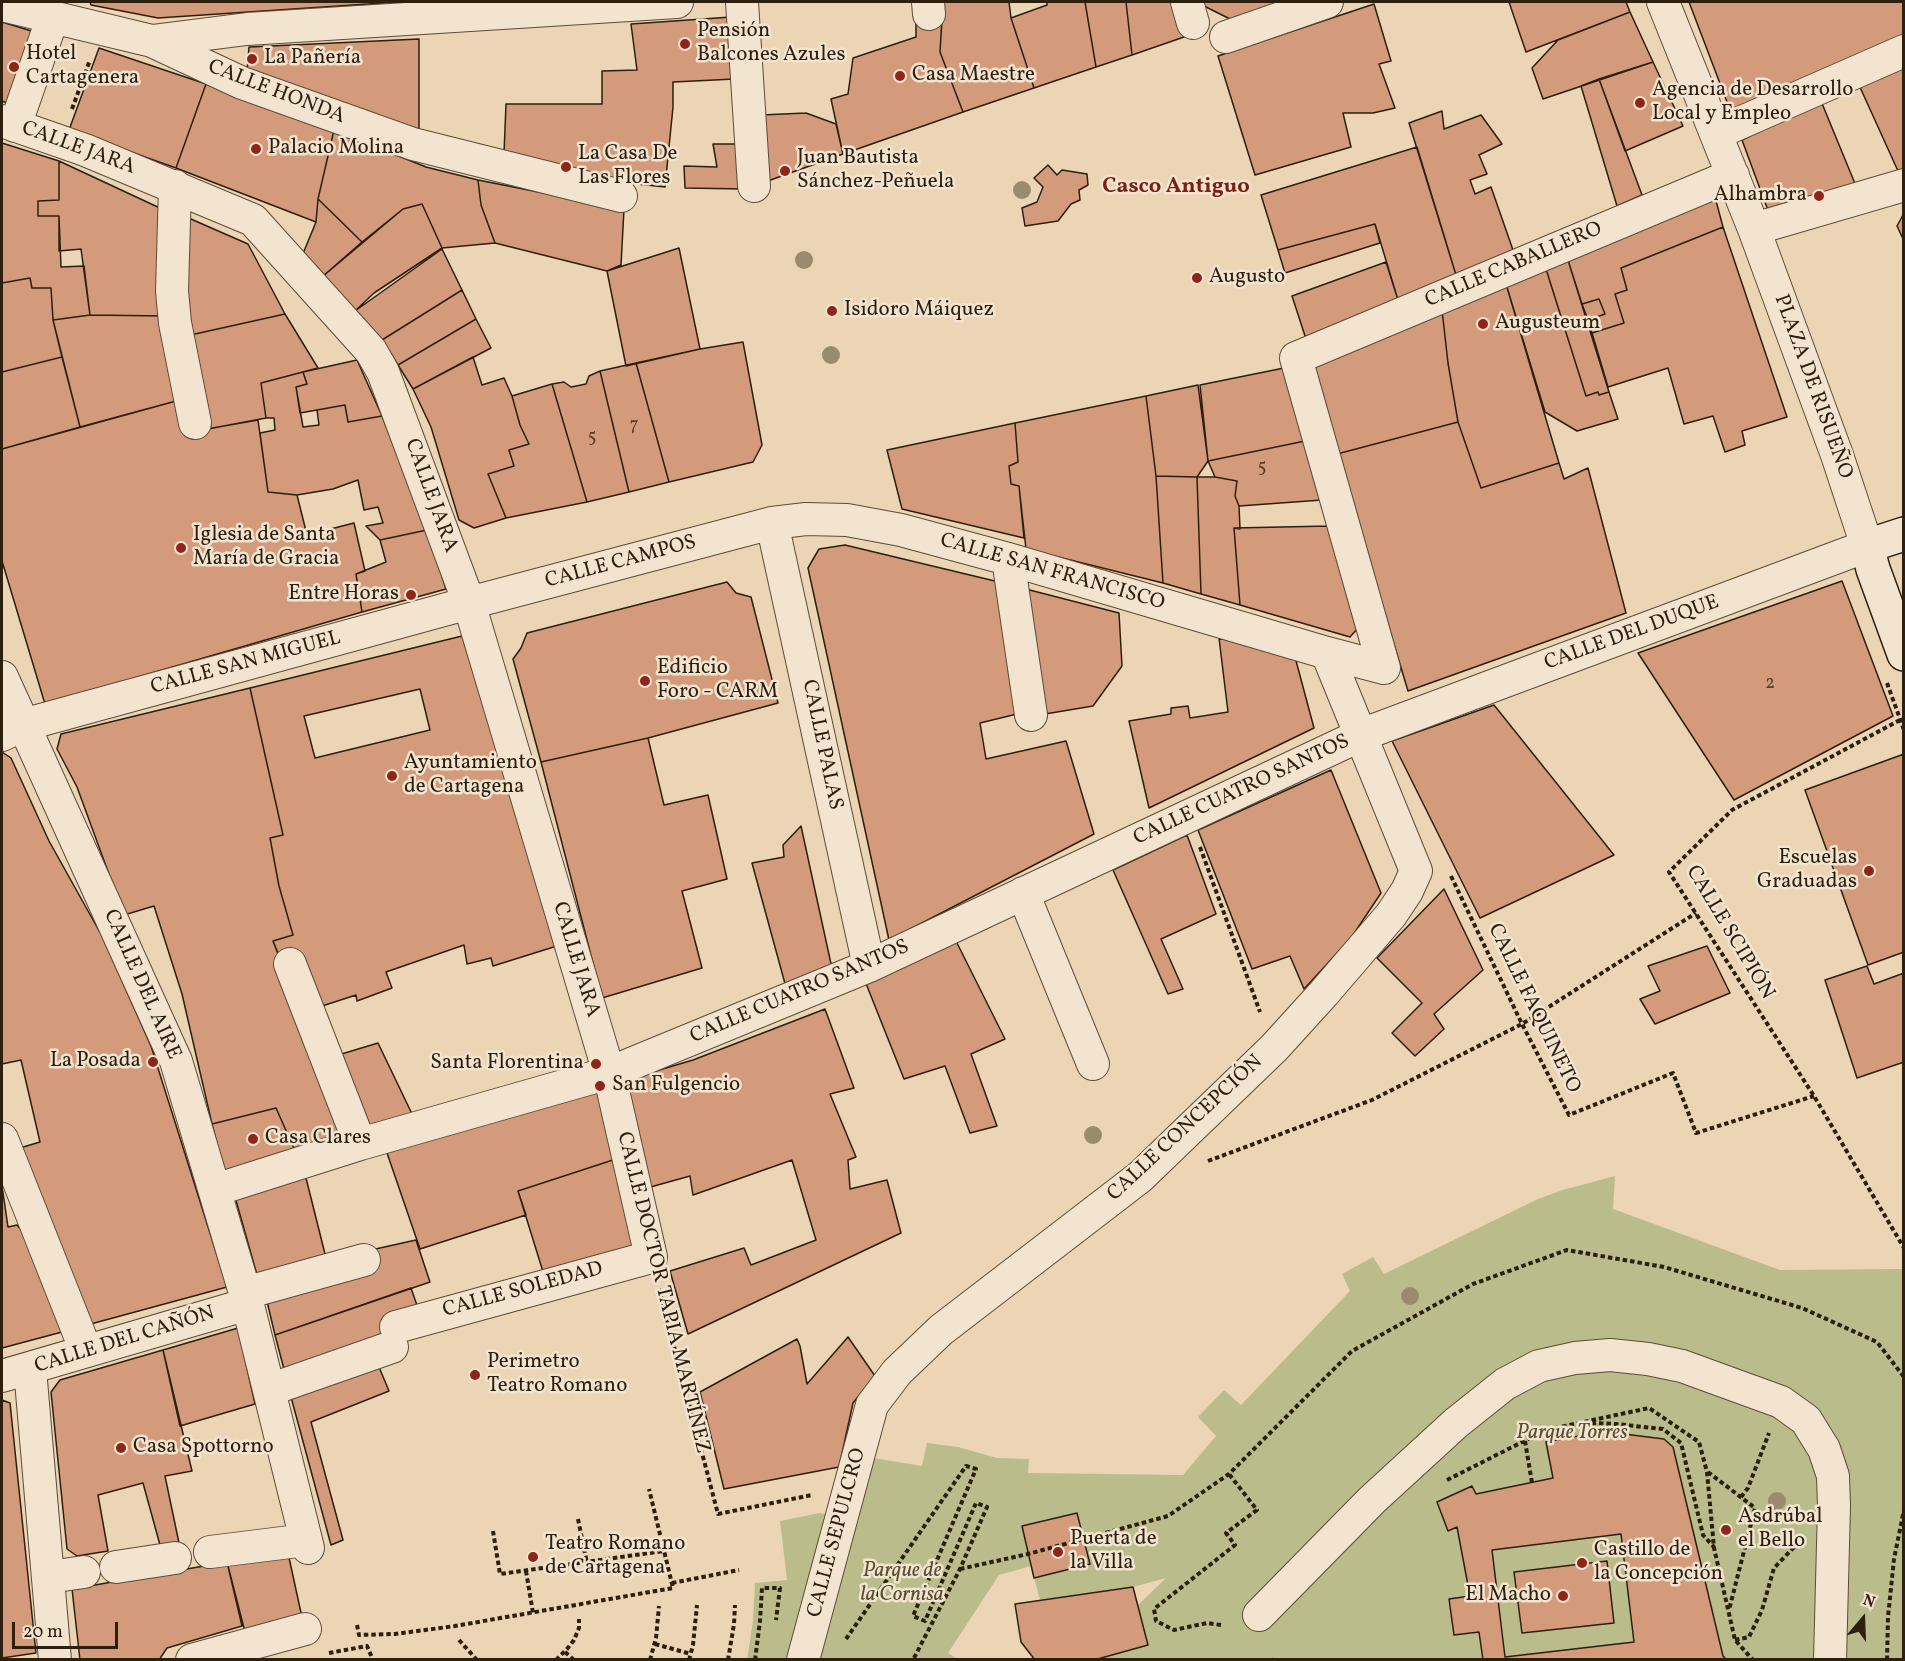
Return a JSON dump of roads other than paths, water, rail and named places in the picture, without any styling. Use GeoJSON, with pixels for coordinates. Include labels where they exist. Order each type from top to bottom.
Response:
{"type":"FeatureCollection","features":[{"type":"Feature","properties":{"kind":"street"},"geometry":{"type":"LineString","coordinates":[[152,41],[247,29],[677,2]]}},
{"type":"Feature","properties":{"kind":"street"},"geometry":{"type":"LineString","coordinates":[[742,2],[754,186]]}},
{"type":"Feature","properties":{"kind":"street"},"geometry":{"type":"LineString","coordinates":[[1226,37],[1327,2]]}},
{"type":"Feature","properties":{"kind":"street","name":"PLAZA DE RISUEÑO"},"geometry":{"type":"LineString","coordinates":[[1663,2],[1754,229],[1837,455],[1867,546]]}},
{"type":"Feature","properties":{"kind":"street","name":"CALLE HONDA"},"geometry":{"type":"LineString","coordinates":[[2,5],[152,41],[242,83],[413,144],[621,196]]}},
{"type":"Feature","properties":{"kind":"street"},"geometry":{"type":"LineString","coordinates":[[8,123],[48,31],[51,17]]}},
{"type":"Feature","properties":{"kind":"street"},"geometry":{"type":"LineString","coordinates":[[1717,133],[1904,51]]}},
{"type":"Feature","properties":{"kind":"street","name":"CALLE JARA"},"geometry":{"type":"LineString","coordinates":[[8,123],[86,150],[253,220],[371,351],[384,372],[469,603],[609,1072]]}},
{"type":"Feature","properties":{"kind":"street","name":"CALLE CABALLERO"},"geometry":{"type":"LineString","coordinates":[[1296,358],[1733,175]]}},
{"type":"Feature","properties":{"kind":"street"},"geometry":{"type":"LineString","coordinates":[[175,186],[172,291],[175,323],[195,423]]}},
{"type":"Feature","properties":{"kind":"street"},"geometry":{"type":"LineString","coordinates":[[1754,229],[1893,188]]}},
{"type":"Feature","properties":{"kind":"street","name":"CALLE SAN FRANCISCO"},"geometry":{"type":"LineString","coordinates":[[772,523],[806,519],[847,520],[881,525],[1008,559],[1384,668],[1296,358]]}},
{"type":"Feature","properties":{"kind":"street","name":"CALLE CAMPOS"},"geometry":{"type":"LineString","coordinates":[[469,603],[772,523]]}},
{"type":"Feature","properties":{"kind":"street","name":"CALLE PALAS"},"geometry":{"type":"LineString","coordinates":[[772,523],[869,966]]}},
{"type":"Feature","properties":{"kind":"street","name":"CALLE DEL DUQUE"},"geometry":{"type":"LineString","coordinates":[[1362,735],[1904,534]]}},
{"type":"Feature","properties":{"kind":"street"},"geometry":{"type":"LineString","coordinates":[[1867,546],[1904,654]]}},
{"type":"Feature","properties":{"kind":"street"},"geometry":{"type":"LineString","coordinates":[[1008,559],[1031,715]]}},
{"type":"Feature","properties":{"kind":"street","name":"CALLE SAN MIGUEL"},"geometry":{"type":"LineString","coordinates":[[12,730],[469,603]]}},
{"type":"Feature","properties":{"kind":"street"},"geometry":{"type":"LineString","coordinates":[[1327,653],[1362,735]]}},
{"type":"Feature","properties":{"kind":"street","name":"CALLE DEL AIRE"},"geometry":{"type":"LineString","coordinates":[[2,677],[12,730],[176,1061],[247,1299],[307,1544],[210,1552]]}},
{"type":"Feature","properties":{"kind":"street","name":"CALLE CUATRO SANTOS"},"geometry":{"type":"LineString","coordinates":[[215,1190],[360,1144],[609,1072],[869,966],[1362,735]]}},
{"type":"Feature","properties":{"kind":"street","name":"CALLE CONCEPCIÓN"},"geometry":{"type":"LineString","coordinates":[[872,1406],[897,1372],[941,1330],[1140,1177],[1274,1048],[1391,915],[1407,891],[1416,871],[1362,735]]}},
{"type":"Feature","properties":{"kind":"street"},"geometry":{"type":"LineString","coordinates":[[1023,893],[1093,1064]]}},
{"type":"Feature","properties":{"kind":"street"},"geometry":{"type":"LineString","coordinates":[[290,964],[360,1144]]}},
{"type":"Feature","properties":{"kind":"street","name":"CALLE DOCTOR TAPIA MARTÍNEZ"},"geometry":{"type":"LineString","coordinates":[[609,1072],[651,1257]]}},
{"type":"Feature","properties":{"kind":"street"},"geometry":{"type":"LineString","coordinates":[[2,1139],[86,1351]]}},
{"type":"Feature","properties":{"kind":"street","name":"CALLE SOLEDAD"},"geometry":{"type":"LineString","coordinates":[[269,1390],[394,1337],[651,1257]]}},
{"type":"Feature","properties":{"kind":"street","name":"CALLE DEL CAÑÓN"},"geometry":{"type":"LineString","coordinates":[[16,1373],[364,1260]]}},
{"type":"Feature","properties":{"kind":"street"},"geometry":{"type":"LineString","coordinates":[[1259,1615],[1372,1500],[1456,1423],[1505,1384],[1539,1366],[1575,1358],[1610,1355],[1682,1366],[1781,1402],[1806,1420],[1824,1449],[1833,1476],[1830,1659]]}},
{"type":"Feature","properties":{"kind":"street"},"geometry":{"type":"LineString","coordinates":[[16,1373],[49,1577],[55,1659]]}},
{"type":"Feature","properties":{"kind":"street","name":"CALLE SEPULCRO"},"geometry":{"type":"LineString","coordinates":[[803,1659],[872,1406]]}},
{"type":"Feature","properties":{"kind":"street"},"geometry":{"type":"LineString","coordinates":[[116,1567],[175,1558]]}},
{"type":"Feature","properties":{"kind":"street"},"geometry":{"type":"LineString","coordinates":[[49,1577],[84,1572]]}},
{"type":"Feature","properties":{"kind":"street"},"geometry":{"type":"LineString","coordinates":[[192,1659],[304,1629]]}},
{"type":"Feature","properties":{"kind":"place","name":"Pensión Balcones Azules"},"geometry":{"type":"Point","coordinates":[685,44]}},
{"type":"Feature","properties":{"kind":"place","name":"La Pañería"},"geometry":{"type":"Point","coordinates":[252,59]}},
{"type":"Feature","properties":{"kind":"place","name":"Hotel Cartagenera"},"geometry":{"type":"Point","coordinates":[14,67]}},
{"type":"Feature","properties":{"kind":"place","name":"Casa Maestre"},"geometry":{"type":"Point","coordinates":[900,76]}},
{"type":"Feature","properties":{"kind":"place","name":"Agencia de Desarrollo Local y Empleo"},"geometry":{"type":"Point","coordinates":[1640,103]}},
{"type":"Feature","properties":{"kind":"place","name":"Palacio Molina"},"geometry":{"type":"Point","coordinates":[256,149]}},
{"type":"Feature","properties":{"kind":"place","name":"La Casa De Las Flores"},"geometry":{"type":"Point","coordinates":[566,167]}},
{"type":"Feature","properties":{"kind":"place","name":"Juan Bautista Sánchez-Peñuela"},"geometry":{"type":"Point","coordinates":[785,171]}},
{"type":"Feature","properties":{"kind":"place","name":"Alhambra"},"geometry":{"type":"Point","coordinates":[1819,196]}},
{"type":"Feature","properties":{"kind":"place","name":"Augusto"},"geometry":{"type":"Point","coordinates":[1197,278]}},
{"type":"Feature","properties":{"kind":"place","name":"Isidoro Máiquez"},"geometry":{"type":"Point","coordinates":[832,311]}},
{"type":"Feature","properties":{"kind":"place","name":"Augusteum"},"geometry":{"type":"Point","coordinates":[1483,324]}},
{"type":"Feature","properties":{"kind":"place","name":"Iglesia de Santa María de Gracia"},"geometry":{"type":"Point","coordinates":[181,548]}},
{"type":"Feature","properties":{"kind":"place","name":"Entre Horas"},"geometry":{"type":"Point","coordinates":[411,595]}},
{"type":"Feature","properties":{"kind":"place","name":"Edificio Foro - CARM"},"geometry":{"type":"Point","coordinates":[645,681]}},
{"type":"Feature","properties":{"kind":"place","name":"Ayuntamiento de Cartagena"},"geometry":{"type":"Point","coordinates":[392,776]}},
{"type":"Feature","properties":{"kind":"place","name":"Escuelas Graduadas"},"geometry":{"type":"Point","coordinates":[1869,871]}},
{"type":"Feature","properties":{"kind":"place","name":"La Posada"},"geometry":{"type":"Point","coordinates":[153,1062]}},
{"type":"Feature","properties":{"kind":"place","name":"Santa Florentina"},"geometry":{"type":"Point","coordinates":[596,1064]}},
{"type":"Feature","properties":{"kind":"place","name":"San Fulgencio"},"geometry":{"type":"Point","coordinates":[600,1086]}},
{"type":"Feature","properties":{"kind":"place","name":"Casa Clares"},"geometry":{"type":"Point","coordinates":[253,1139]}},
{"type":"Feature","properties":{"kind":"place","name":"Perimetro Teatro Romano"},"geometry":{"type":"Point","coordinates":[475,1375]}},
{"type":"Feature","properties":{"kind":"place","name":"Casa Spottorno"},"geometry":{"type":"Point","coordinates":[121,1448]}},
{"type":"Feature","properties":{"kind":"place","name":"Asdrúbal el Bello"},"geometry":{"type":"Point","coordinates":[1726,1530]}},
{"type":"Feature","properties":{"kind":"place","name":"Puerta de la Villa"},"geometry":{"type":"Point","coordinates":[1058,1552]}},
{"type":"Feature","properties":{"kind":"place","name":"Teatro Romano de Cartagena"},"geometry":{"type":"Point","coordinates":[533,1557]}},
{"type":"Feature","properties":{"kind":"place","name":"Castillo de la Concepción"},"geometry":{"type":"Point","coordinates":[1582,1563]}},
{"type":"Feature","properties":{"kind":"place","name":"El Macho"},"geometry":{"type":"Point","coordinates":[1563,1596]}},
{"type":"Feature","properties":{"kind":"district","name":"Casco Antiguo"},"geometry":{"type":"Point","coordinates":[1176,188]}},
{"type":"Feature","properties":{"kind":"park label","name":"Parque Torres"},"geometry":{"type":"Point","coordinates":[1572,1434]}},
{"type":"Feature","properties":{"kind":"park label","name":"Parque de la Cornisa"},"geometry":{"type":"Point","coordinates":[902,1584]}}]}
